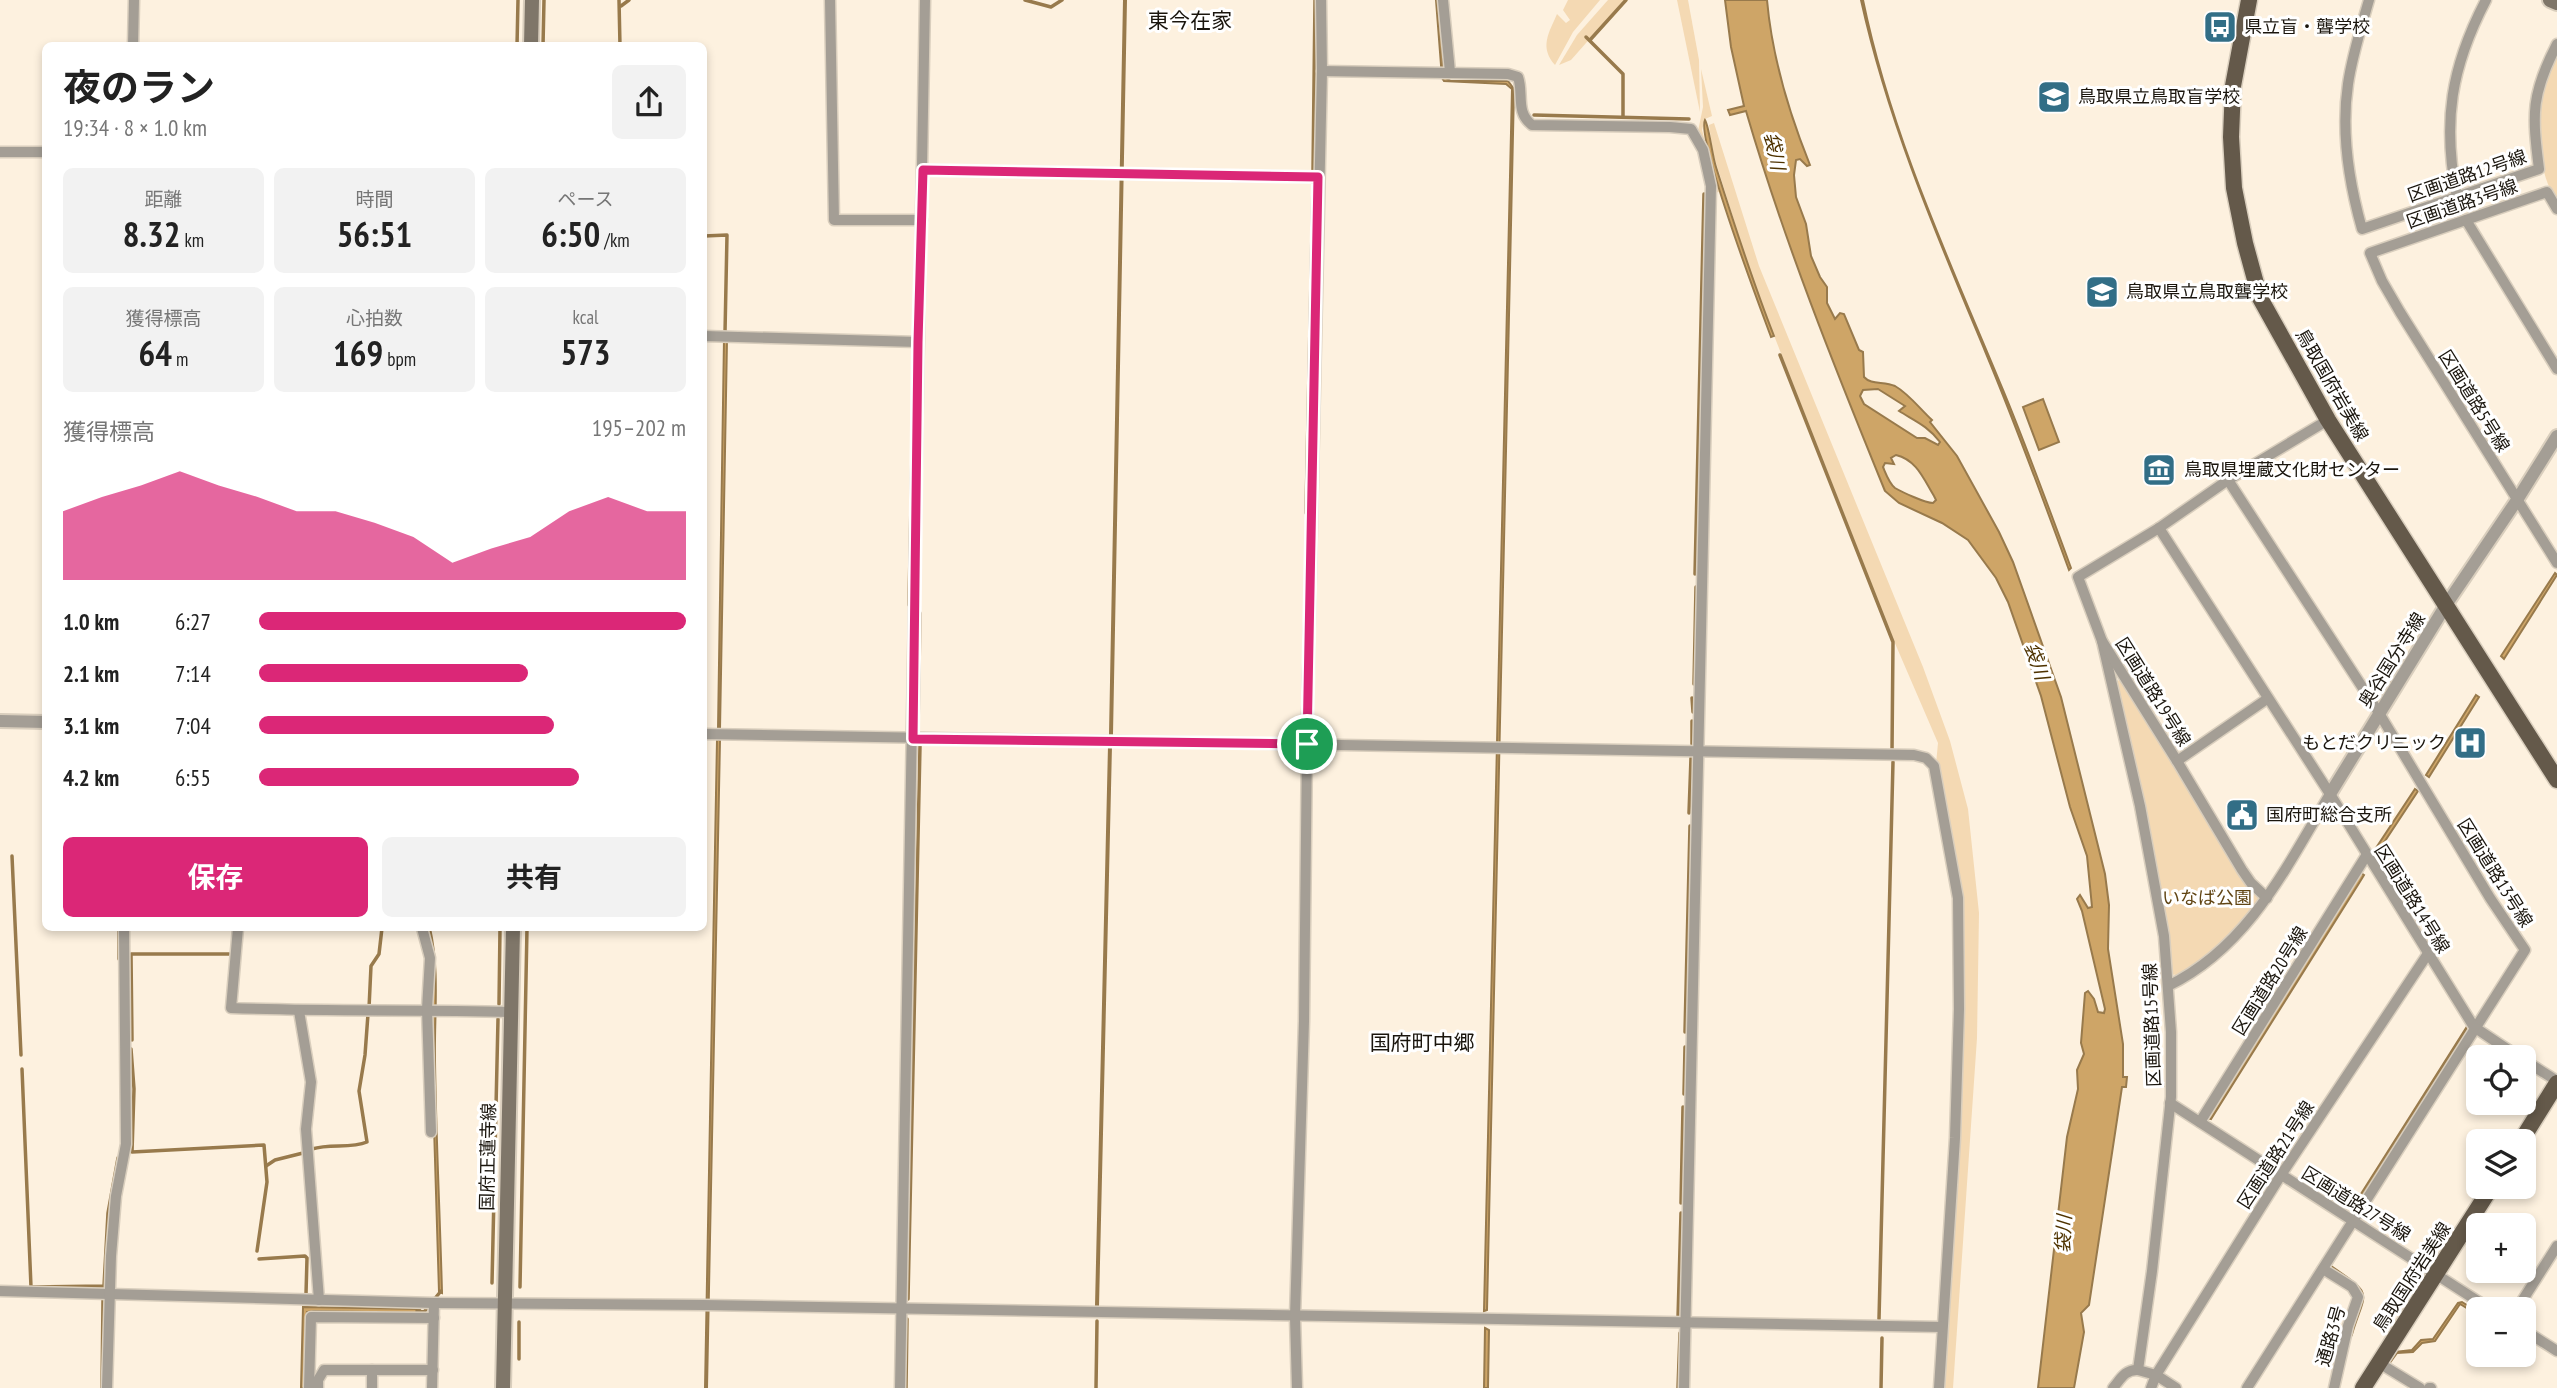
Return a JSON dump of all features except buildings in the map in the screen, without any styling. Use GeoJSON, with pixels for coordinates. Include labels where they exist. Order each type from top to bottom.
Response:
{"type":"FeatureCollection","features":[{"type":"Feature","properties":{"kind":"main road"},"geometry":{"type":"LineString","coordinates":[[531,42],[532,0]]}},
{"type":"Feature","properties":{"kind":"main road","name":"鳥取国府岩美線"},"geometry":{"type":"LineString","coordinates":[[2249,0],[2233,86],[2231,137],[2234,188],[2260,298],[2328,420],[2557,780]]}},
{"type":"Feature","properties":{"kind":"main road"},"geometry":{"type":"LineString","coordinates":[[2550,0],[2557,3]]}},
{"type":"Feature","properties":{"kind":"main road","name":"国府正蓮寺線"},"geometry":{"type":"LineString","coordinates":[[503,1388],[513,931]]}},
{"type":"Feature","properties":{"kind":"main road"},"geometry":{"type":"LineString","coordinates":[[2528,1129],[2557,1082]]}},
{"type":"Feature","properties":{"kind":"main road","name":"鳥取国府岩美線"},"geometry":{"type":"LineString","coordinates":[[2363,1388],[2484,1199]]}},
{"type":"Feature","properties":{"kind":"street"},"geometry":{"type":"LineString","coordinates":[[133,42],[134,0]]}},
{"type":"Feature","properties":{"kind":"street"},"geometry":{"type":"LineString","coordinates":[[830,0],[834,220],[922,220]]}},
{"type":"Feature","properties":{"kind":"street"},"geometry":{"type":"LineString","coordinates":[[900,1388],[925,0]]}},
{"type":"Feature","properties":{"kind":"street"},"geometry":{"type":"LineString","coordinates":[[1297,1388],[1295,1317],[1304,1021],[1307,744],[1322,71],[1321,0]]}},
{"type":"Feature","properties":{"kind":"street"},"geometry":{"type":"LineString","coordinates":[[1443,0],[1450,72]]}},
{"type":"Feature","properties":{"kind":"street","name":"区画道路12号線"},"geometry":{"type":"LineString","coordinates":[[2369,0],[2348,86],[2346,136],[2351,183],[2362,229],[2539,169],[2534,130],[2535,101],[2542,74],[2557,44]]}},
{"type":"Feature","properties":{"kind":"street"},"geometry":{"type":"LineString","coordinates":[[2457,197],[2449,114],[2456,74],[2470,30],[2486,0]]}},
{"type":"Feature","properties":{"kind":"street"},"geometry":{"type":"LineString","coordinates":[[1322,71],[1508,74],[1518,77],[1521,86],[1521,110],[1524,119],[1532,125],[1692,129],[1703,150],[1711,186],[1684,1388]]}},
{"type":"Feature","properties":{"kind":"street"},"geometry":{"type":"LineString","coordinates":[[0,152],[42,152]]}},
{"type":"Feature","properties":{"kind":"street"},"geometry":{"type":"LineString","coordinates":[[923,170],[1318,177]]}},
{"type":"Feature","properties":{"kind":"street","name":"区画道路3号線"},"geometry":{"type":"LineString","coordinates":[[2370,253],[2547,192],[2557,209]]}},
{"type":"Feature","properties":{"kind":"street"},"geometry":{"type":"LineString","coordinates":[[2466,220],[2557,369]]}},
{"type":"Feature","properties":{"kind":"street","name":"区画道路5号線"},"geometry":{"type":"LineString","coordinates":[[2370,253],[2400,312],[2557,563]]}},
{"type":"Feature","properties":{"kind":"street"},"geometry":{"type":"LineString","coordinates":[[707,336],[918,342]]}},
{"type":"Feature","properties":{"kind":"street"},"geometry":{"type":"LineString","coordinates":[[2159,528],[2228,480],[2328,420]]}},
{"type":"Feature","properties":{"kind":"street","name":"奥谷国分寺線"},"geometry":{"type":"LineString","coordinates":[[2168,986],[2188,976],[2223,950],[2253,918],[2446,605],[2557,436]]}},
{"type":"Feature","properties":{"kind":"street","name":"区画道路13号線"},"geometry":{"type":"LineString","coordinates":[[2228,480],[2379,713],[2490,898],[2525,950],[2247,1388]]}},
{"type":"Feature","properties":{"kind":"street","name":"区画道路19号線"},"geometry":{"type":"LineString","coordinates":[[2159,528],[2078,577],[2102,641],[2178,761],[2267,699]]}},
{"type":"Feature","properties":{"kind":"street","name":"区画道路14号線"},"geometry":{"type":"LineString","coordinates":[[2159,528],[2330,794],[2427,955],[2474,1027],[2501,1045]]}},
{"type":"Feature","properties":{"kind":"street","name":"区画道路15号線"},"geometry":{"type":"LineString","coordinates":[[2102,641],[2140,806],[2164,936],[2171,1032],[2170,1103],[2152,1271],[2138,1370]]}},
{"type":"Feature","properties":{"kind":"street"},"geometry":{"type":"LineString","coordinates":[[0,721],[42,722]]}},
{"type":"Feature","properties":{"kind":"street"},"geometry":{"type":"LineString","coordinates":[[707,734],[1914,755],[1926,758],[1934,766],[1958,898],[1959,1009],[1955,1138],[1939,1388]]}},
{"type":"Feature","properties":{"kind":"street"},"geometry":{"type":"LineString","coordinates":[[2178,761],[2242,870],[2267,898]]}},
{"type":"Feature","properties":{"kind":"street","name":"区画道路20号線"},"geometry":{"type":"LineString","coordinates":[[2200,1122],[2366,856]]}},
{"type":"Feature","properties":{"kind":"street"},"geometry":{"type":"LineString","coordinates":[[107,1388],[108,1293],[116,1196],[125,1144],[124,931]]}},
{"type":"Feature","properties":{"kind":"street"},"geometry":{"type":"LineString","coordinates":[[238,931],[231,1008],[511,1012]]}},
{"type":"Feature","properties":{"kind":"street"},"geometry":{"type":"LineString","coordinates":[[423,931],[430,958],[427,1009],[431,1132]]}},
{"type":"Feature","properties":{"kind":"street","name":"区画道路21号線"},"geometry":{"type":"LineString","coordinates":[[2151,1388],[2155,1375],[2281,1175],[2427,955]]}},
{"type":"Feature","properties":{"kind":"street"},"geometry":{"type":"LineString","coordinates":[[299,1011],[311,1082],[306,1129],[319,1300]]}},
{"type":"Feature","properties":{"kind":"street","name":"区画道路14号線"},"geometry":{"type":"LineString","coordinates":[[2536,1068],[2557,1082]]}},
{"type":"Feature","properties":{"kind":"street","name":"区画道路27号線"},"geometry":{"type":"LineString","coordinates":[[2170,1103],[2471,1297]]}},
{"type":"Feature","properties":{"kind":"street"},"geometry":{"type":"LineString","coordinates":[[2525,1297],[2557,1246]]}},
{"type":"Feature","properties":{"kind":"street","name":"通路3号"},"geometry":{"type":"LineString","coordinates":[[2323,1269],[2352,1287],[2358,1297],[2348,1326],[2334,1388]]}},
{"type":"Feature","properties":{"kind":"street"},"geometry":{"type":"LineString","coordinates":[[0,1291],[434,1303],[703,1305],[1942,1328]]}},
{"type":"Feature","properties":{"kind":"street"},"geometry":{"type":"LineString","coordinates":[[432,1388],[434,1303]]}},
{"type":"Feature","properties":{"kind":"street"},"geometry":{"type":"LineString","coordinates":[[309,1388],[311,1317],[434,1318]]}},
{"type":"Feature","properties":{"kind":"street"},"geometry":{"type":"LineString","coordinates":[[2536,1338],[2557,1351]]}},
{"type":"Feature","properties":{"kind":"street"},"geometry":{"type":"LineString","coordinates":[[2379,1363],[2420,1388]]}},
{"type":"Feature","properties":{"kind":"street"},"geometry":{"type":"LineString","coordinates":[[318,1388],[318,1380],[324,1370],[433,1370]]}},
{"type":"Feature","properties":{"kind":"street"},"geometry":{"type":"LineString","coordinates":[[372,1370],[372,1388]]}},
{"type":"Feature","properties":{"kind":"street"},"geometry":{"type":"LineString","coordinates":[[2113,1388],[2124,1374],[2131,1370],[2155,1375],[2176,1388]]}},
{"type":"Feature","properties":{"kind":"green space"},"geometry":{"type":"Polygon","coordinates":[[[1568,0],[1600,0],[1573,32],[1555,65],[1547,52],[1547,40],[1557,14],[1566,23],[1570,20],[1563,10],[1568,0]]]}},
{"type":"Feature","properties":{"kind":"green space"},"geometry":{"type":"Polygon","coordinates":[[[1608,0],[1624,0],[1571,60],[1559,65],[1577,35],[1608,0]]]}},
{"type":"Feature","properties":{"kind":"green space"},"geometry":{"type":"Polygon","coordinates":[[[1677,0],[1688,0],[1699,60],[1700,112],[1677,0]]]}},
{"type":"Feature","properties":{"kind":"green space"},"geometry":{"type":"Polygon","coordinates":[[[2557,54],[2557,202],[2543,168],[2539,128],[2544,89],[2557,54]]]}},
{"type":"Feature","properties":{"kind":"green space"},"geometry":{"type":"Polygon","coordinates":[[[1701,69],[1712,116],[1705,119],[1702,130],[1719,192],[1714,193],[1704,142],[1698,131],[1703,107],[1701,69]]]}},
{"type":"Feature","properties":{"kind":"green space"},"geometry":{"type":"Polygon","coordinates":[[[1714,123],[1759,266],[1923,667],[1950,741],[1968,809],[1979,913],[1977,1038],[1953,1388],[1941,1388],[1961,896],[1948,815],[1936,764],[1938,743],[1894,641],[1753,282],[1713,153],[1709,125],[1714,123]]]}},
{"type":"Feature","properties":{"kind":"green space","name":"いなば公園"},"geometry":{"type":"Polygon","coordinates":[[[2120,680],[2249,884],[2262,898],[2229,940],[2182,976],[2170,974],[2161,886],[2116,681],[2120,680]]]}},
{"type":"Feature","properties":{"kind":"water"},"geometry":{"type":"Polygon","coordinates":[[[1124,0],[1126,0],[1110,734],[1124,0]]]}},
{"type":"Feature","properties":{"kind":"water"},"geometry":{"type":"Polygon","coordinates":[[[1436,0],[1439,0],[1444,77],[1451,81],[1508,81],[1514,89],[1487,1310],[1484,1311],[1512,89],[1506,84],[1444,81],[1436,0]]]}},
{"type":"Feature","properties":{"kind":"water","name":"袋川"},"geometry":{"type":"Polygon","coordinates":[[[1725,0],[1767,0],[1773,43],[1783,84],[1810,165],[1807,166],[1800,159],[1796,160],[1796,197],[1806,224],[1811,256],[1827,287],[1827,303],[1835,319],[1840,313],[1844,314],[1859,350],[1863,352],[1864,377],[1870,381],[1895,386],[1905,393],[1932,420],[1930,422],[1957,456],[2013,562],[2061,697],[2105,874],[2109,905],[2108,949],[2123,1044],[2123,1077],[2127,1077],[2126,1087],[2122,1087],[2089,1305],[2081,1313],[2084,1332],[2074,1388],[2038,1388],[2067,1137],[2078,1089],[2077,1070],[2084,1054],[2081,1043],[2085,993],[2088,991],[2094,999],[2098,1012],[2104,1013],[2105,1009],[2077,899],[2080,895],[2088,908],[2092,907],[2087,856],[2070,807],[2041,696],[2008,602],[1996,578],[1968,540],[1942,523],[1899,503],[1885,491],[1793,255],[1746,111],[1730,115],[1728,110],[1744,106],[1731,47],[1725,0]],[[1878,389],[1863,390],[1860,396],[1864,404],[1917,438],[1925,438],[1938,445],[1940,442],[1931,432],[1899,411],[1905,406],[1878,389]],[[1896,455],[1891,458],[1894,464],[1885,463],[1883,467],[1891,484],[1908,495],[1933,503],[1936,500],[1919,471],[1909,461],[1896,455]]]}},
{"type":"Feature","properties":{"kind":"water"},"geometry":{"type":"Polygon","coordinates":[[[1861,0],[1889,100],[1906,149],[2029,456],[2071,568],[2069,570],[2007,405],[1915,178],[1885,90],[1861,0]]]}},
{"type":"Feature","properties":{"kind":"water"},"geometry":{"type":"Polygon","coordinates":[[[1705,120],[1723,188],[1774,336],[1771,337],[1719,189],[1705,134],[1705,120]]]}},
{"type":"Feature","properties":{"kind":"water"},"geometry":{"type":"Polygon","coordinates":[[[724,339],[727,340],[718,729],[724,339]]]}},
{"type":"Feature","properties":{"kind":"water"},"geometry":{"type":"Polygon","coordinates":[[[2043,399],[2059,442],[2039,450],[2023,407],[2043,399]]]}},
{"type":"Feature","properties":{"kind":"water"},"geometry":{"type":"Polygon","coordinates":[[[2555,573],[2557,575],[2504,659],[2501,656],[2555,573]]]}},
{"type":"Feature","properties":{"kind":"water"},"geometry":{"type":"Polygon","coordinates":[[[2476,695],[2479,697],[2429,777],[2426,775],[2476,695]]]}},
{"type":"Feature","properties":{"kind":"water"},"geometry":{"type":"Polygon","coordinates":[[[717,740],[720,740],[705,1388],[717,740]]]}},
{"type":"Feature","properties":{"kind":"water"},"geometry":{"type":"Polygon","coordinates":[[[1109,746],[1111,746],[1096,1306],[1109,746]]]}},
{"type":"Feature","properties":{"kind":"water"},"geometry":{"type":"Polygon","coordinates":[[[2415,789],[2418,791],[2377,853],[2374,851],[2415,789]]]}},
{"type":"Feature","properties":{"kind":"water"},"geometry":{"type":"Polygon","coordinates":[[[2361,873],[2364,875],[2361,880],[2211,1119],[2207,1118],[2361,873]]]}},
{"type":"Feature","properties":{"kind":"water"},"geometry":{"type":"Polygon","coordinates":[[[426,931],[431,931],[436,978],[435,1044],[442,1293],[439,1292],[432,1060],[434,977],[426,931]]]}},
{"type":"Feature","properties":{"kind":"water"},"geometry":{"type":"Polygon","coordinates":[[[2466,1028],[2354,1209],[2352,1208],[2466,1028]]]}},
{"type":"Feature","properties":{"kind":"water"},"geometry":{"type":"Polygon","coordinates":[[[2462,1302],[2466,1308],[2460,1304],[2435,1341],[2422,1343],[2413,1352],[2397,1353],[2389,1364],[2387,1363],[2395,1352],[2412,1350],[2421,1340],[2433,1339],[2458,1303],[2462,1302]]]}},
{"type":"Feature","properties":{"kind":"water"},"geometry":{"type":"Polygon","coordinates":[[[303,1307],[420,1309],[419,1313],[307,1312],[304,1388],[301,1388],[303,1307]]]}},
{"type":"Feature","properties":{"kind":"water"},"geometry":{"type":"Polygon","coordinates":[[[1485,1328],[1489,1330],[1488,1388],[1484,1388],[1485,1328]]]}},
{"type":"Feature","properties":{"kind":"waterway"},"geometry":{"type":"LineString","coordinates":[[517,42],[518,0]]}},
{"type":"Feature","properties":{"kind":"waterway"},"geometry":{"type":"LineString","coordinates":[[543,42],[544,0]]}},
{"type":"Feature","properties":{"kind":"waterway"},"geometry":{"type":"LineString","coordinates":[[619,0],[620,42]]}},
{"type":"Feature","properties":{"kind":"waterway"},"geometry":{"type":"LineString","coordinates":[[621,6],[629,0]]}},
{"type":"Feature","properties":{"kind":"waterway"},"geometry":{"type":"LineString","coordinates":[[1025,0],[1051,7],[1062,0]]}},
{"type":"Feature","properties":{"kind":"waterway"},"geometry":{"type":"LineString","coordinates":[[1313,171],[1315,0]]}},
{"type":"Feature","properties":{"kind":"waterway"},"geometry":{"type":"LineString","coordinates":[[1590,40],[1626,0]]}},
{"type":"Feature","properties":{"kind":"waterway"},"geometry":{"type":"LineString","coordinates":[[1586,37],[1623,74],[1623,117]]}},
{"type":"Feature","properties":{"kind":"waterway"},"geometry":{"type":"LineString","coordinates":[[1534,115],[1689,119]]}},
{"type":"Feature","properties":{"kind":"waterway"},"geometry":{"type":"LineString","coordinates":[[1306,513],[1313,183]]}},
{"type":"Feature","properties":{"kind":"waterway"},"geometry":{"type":"LineString","coordinates":[[1695,574],[1704,194]]}},
{"type":"Feature","properties":{"kind":"waterway"},"geometry":{"type":"LineString","coordinates":[[707,236],[727,235],[725,333]]}},
{"type":"Feature","properties":{"kind":"waterway"},"geometry":{"type":"LineString","coordinates":[[909,605],[914,349]]}},
{"type":"Feature","properties":{"kind":"waterway"},"geometry":{"type":"LineString","coordinates":[[1780,355],[1893,642],[1892,752]]}},
{"type":"Feature","properties":{"kind":"waterway"},"geometry":{"type":"LineString","coordinates":[[1302,736],[1307,527]]}},
{"type":"Feature","properties":{"kind":"waterway"},"geometry":{"type":"LineString","coordinates":[[1694,684],[1696,587]]}},
{"type":"Feature","properties":{"kind":"waterway"},"geometry":{"type":"LineString","coordinates":[[918,730],[920,613]]}},
{"type":"Feature","properties":{"kind":"waterway"},"geometry":{"type":"LineString","coordinates":[[1692,698],[1693,712]]}},
{"type":"Feature","properties":{"kind":"waterway"},"geometry":{"type":"LineString","coordinates":[[1692,721],[1692,744]]}},
{"type":"Feature","properties":{"kind":"waterway"},"geometry":{"type":"LineString","coordinates":[[908,1299],[920,746]]}},
{"type":"Feature","properties":{"kind":"waterway"},"geometry":{"type":"LineString","coordinates":[[1689,813],[1691,758]]}},
{"type":"Feature","properties":{"kind":"waterway"},"geometry":{"type":"LineString","coordinates":[[1879,1319],[1893,762]]}},
{"type":"Feature","properties":{"kind":"waterway"},"geometry":{"type":"LineString","coordinates":[[1685,1032],[1690,826]]}},
{"type":"Feature","properties":{"kind":"waterway"},"geometry":{"type":"LineString","coordinates":[[12,856],[21,1055]]}},
{"type":"Feature","properties":{"kind":"waterway"},"geometry":{"type":"LineString","coordinates":[[119,931],[119,959]]}},
{"type":"Feature","properties":{"kind":"waterway"},"geometry":{"type":"LineString","coordinates":[[369,1008],[371,966],[379,954],[382,931]]}},
{"type":"Feature","properties":{"kind":"waterway"},"geometry":{"type":"LineString","coordinates":[[499,1004],[500,931]]}},
{"type":"Feature","properties":{"kind":"waterway"},"geometry":{"type":"LineString","coordinates":[[520,1287],[527,931]]}},
{"type":"Feature","properties":{"kind":"waterway"},"geometry":{"type":"LineString","coordinates":[[132,1040],[131,954],[229,954]]}},
{"type":"Feature","properties":{"kind":"waterway"},"geometry":{"type":"LineString","coordinates":[[312,1149],[367,1142],[359,1091],[368,1014]]}},
{"type":"Feature","properties":{"kind":"waterway"},"geometry":{"type":"LineString","coordinates":[[492,1283],[498,1019]]}},
{"type":"Feature","properties":{"kind":"waterway"},"geometry":{"type":"LineString","coordinates":[[1684,1094],[1685,1047]]}},
{"type":"Feature","properties":{"kind":"waterway"},"geometry":{"type":"LineString","coordinates":[[131,1049],[134,1089],[132,1152],[264,1145],[267,1182],[257,1251]]}},
{"type":"Feature","properties":{"kind":"waterway"},"geometry":{"type":"LineString","coordinates":[[22,1069],[31,1287],[104,1286],[108,1213],[118,1158]]}},
{"type":"Feature","properties":{"kind":"waterway"},"geometry":{"type":"LineString","coordinates":[[2160,1085],[2165,1085]]}},
{"type":"Feature","properties":{"kind":"waterway"},"geometry":{"type":"LineString","coordinates":[[1681,1203],[1683,1107]]}},
{"type":"Feature","properties":{"kind":"waterway"},"geometry":{"type":"LineString","coordinates":[[266,1166],[275,1160],[303,1153]]}},
{"type":"Feature","properties":{"kind":"waterway"},"geometry":{"type":"LineString","coordinates":[[1678,1318],[1681,1213]]}},
{"type":"Feature","properties":{"kind":"waterway"},"geometry":{"type":"LineString","coordinates":[[259,1259],[305,1256],[306,1294]]}},
{"type":"Feature","properties":{"kind":"waterway"},"geometry":{"type":"LineString","coordinates":[[2331,1267],[2355,1284],[2362,1295],[2351,1335]]}},
{"type":"Feature","properties":{"kind":"waterway"},"geometry":{"type":"LineString","coordinates":[[417,1311],[424,1312],[441,1291]]}},
{"type":"Feature","properties":{"kind":"waterway"},"geometry":{"type":"LineString","coordinates":[[102,1388],[103,1300]]}},
{"type":"Feature","properties":{"kind":"waterway"},"geometry":{"type":"LineString","coordinates":[[906,1388],[907,1319]]}},
{"type":"Feature","properties":{"kind":"waterway"},"geometry":{"type":"LineString","coordinates":[[1096,1388],[1097,1321]]}},
{"type":"Feature","properties":{"kind":"waterway"},"geometry":{"type":"LineString","coordinates":[[519,1322],[519,1359]]}},
{"type":"Feature","properties":{"kind":"waterway"},"geometry":{"type":"LineString","coordinates":[[1678,1388],[1680,1333]]}},
{"type":"Feature","properties":{"kind":"waterway"},"geometry":{"type":"LineString","coordinates":[[1881,1388],[1882,1338]]}},
{"type":"Feature","properties":{"kind":"place","name":"県立盲・聾学校"},"geometry":{"type":"Point","coordinates":[2220,27]}},
{"type":"Feature","properties":{"kind":"place","name":"鳥取県立鳥取盲学校"},"geometry":{"type":"Point","coordinates":[2054,97]}},
{"type":"Feature","properties":{"kind":"place","name":"鳥取県立鳥取聾学校"},"geometry":{"type":"Point","coordinates":[2102,292]}},
{"type":"Feature","properties":{"kind":"place","name":"鳥取県埋蔵文化財センター"},"geometry":{"type":"Point","coordinates":[2159,470]}},
{"type":"Feature","properties":{"kind":"place","name":"もとだクリニック"},"geometry":{"type":"Point","coordinates":[2470,743]}},
{"type":"Feature","properties":{"kind":"place","name":"国府町総合支所"},"geometry":{"type":"Point","coordinates":[2242,815]}},
{"type":"Feature","properties":{"kind":"district","name":"東今在家"},"geometry":{"type":"Point","coordinates":[1190,21]}},
{"type":"Feature","properties":{"kind":"district","name":"国府町中郷"},"geometry":{"type":"Point","coordinates":[1422,1043]}},
{"type":"Feature","properties":{"kind":"route"},"geometry":{"type":"LineString","coordinates":[[923,170],[1318,177],[1307,744],[913,739],[923,170]]}}]}
